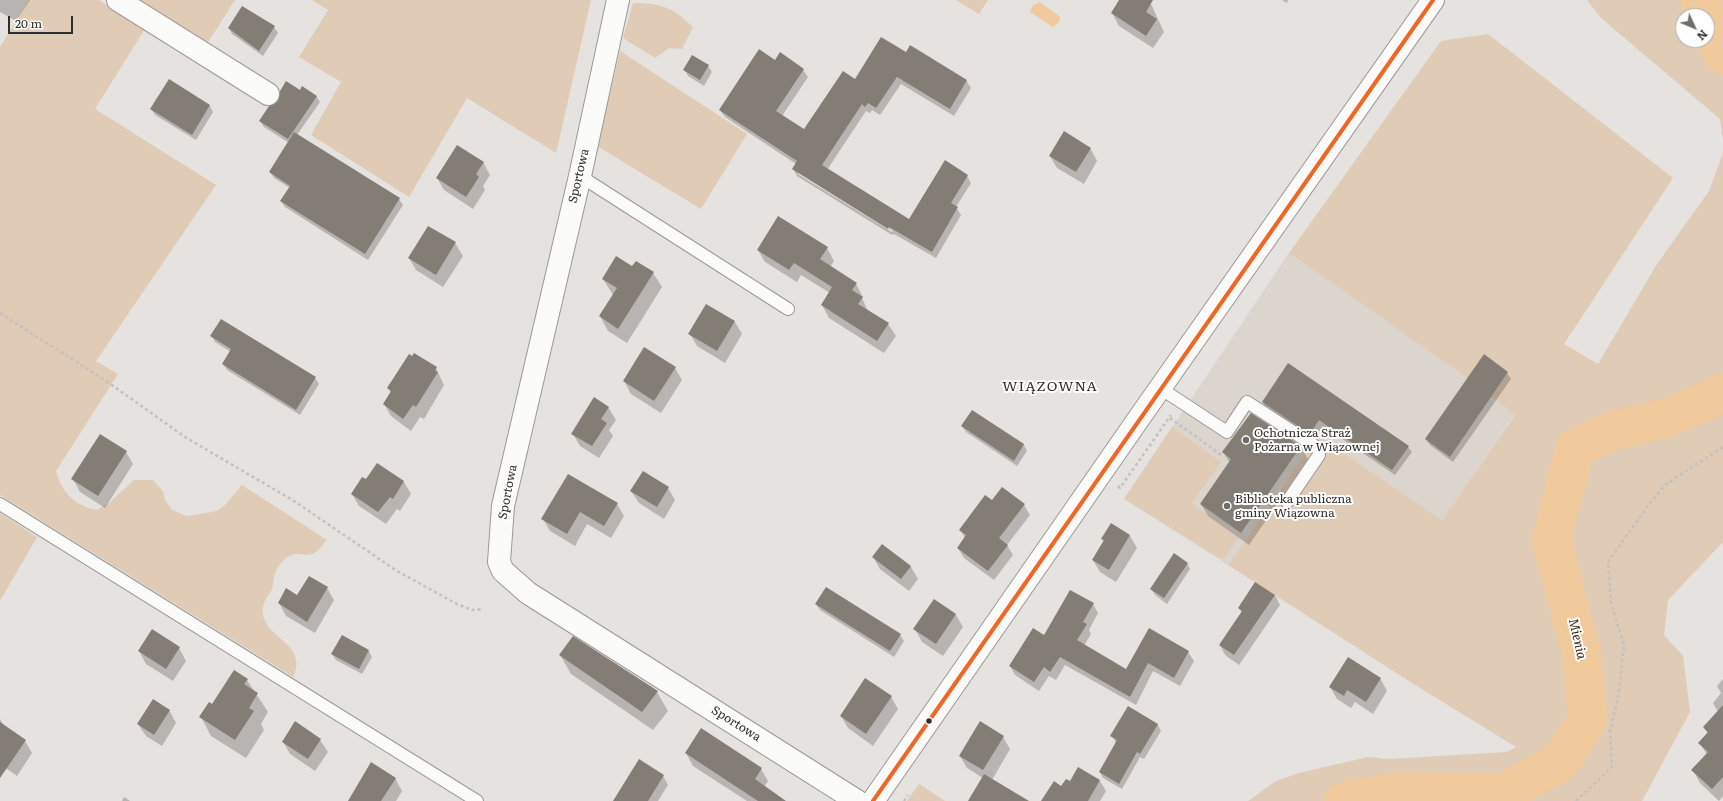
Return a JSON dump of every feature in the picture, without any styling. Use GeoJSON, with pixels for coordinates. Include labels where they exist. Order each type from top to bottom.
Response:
{"type":"FeatureCollection","features":[{"type":"Feature","properties":{"kind":"street"},"geometry":{"type":"LineString","coordinates":[[118,0],[268,94]]}},
{"type":"Feature","properties":{"kind":"street","name":"Sportowa"},"geometry":{"type":"LineString","coordinates":[[618,0],[580,176],[503,506],[499,562],[502,571],[528,593],[857,801]]}},
{"type":"Feature","properties":{"kind":"street"},"geometry":{"type":"LineString","coordinates":[[873,801],[1160,388],[1433,0]]}},
{"type":"Feature","properties":{"kind":"lane"},"geometry":{"type":"LineString","coordinates":[[580,176],[788,309]]}},
{"type":"Feature","properties":{"kind":"lane"},"geometry":{"type":"LineString","coordinates":[[1160,388],[1227,432],[1247,402],[1318,448],[1319,455],[1287,502]]}},
{"type":"Feature","properties":{"kind":"lane"},"geometry":{"type":"LineString","coordinates":[[0,504],[477,801]]}},
{"type":"Feature","properties":{"kind":"path"},"geometry":{"type":"LineString","coordinates":[[0,313],[109,383],[185,437],[294,501],[397,571],[457,604],[472,610],[483,609]]}},
{"type":"Feature","properties":{"kind":"path"},"geometry":{"type":"LineString","coordinates":[[1170,418],[1224,457]]}},
{"type":"Feature","properties":{"kind":"path"},"geometry":{"type":"LineString","coordinates":[[1576,801],[1612,767],[1610,731],[1618,698],[1624,645],[1611,603],[1608,562],[1649,504],[1666,484],[1723,447]]}},
{"type":"Feature","properties":{"kind":"path"},"geometry":{"type":"LineString","coordinates":[[904,801],[908,796]]}},
{"type":"Feature","properties":{"kind":"shaded area"},"geometry":{"type":"Polygon","coordinates":[[[29,0],[99,0],[145,29],[95,109],[216,185],[96,361],[118,374],[56,471],[59,479],[66,492],[76,502],[97,510],[110,502],[134,480],[153,480],[163,491],[165,500],[172,510],[187,516],[217,511],[225,505],[242,485],[327,540],[316,552],[307,555],[293,554],[279,565],[275,573],[272,589],[263,606],[264,618],[268,627],[290,648],[295,656],[296,665],[293,677],[0,495],[0,47],[29,0]]]}},
{"type":"Feature","properties":{"kind":"shaded area"},"geometry":{"type":"Polygon","coordinates":[[[137,0],[235,0],[207,44],[137,0]]]}},
{"type":"Feature","properties":{"kind":"shaded area"},"geometry":{"type":"Polygon","coordinates":[[[312,0],[591,0],[556,153],[467,98],[409,197],[311,135],[341,82],[299,57],[328,10],[312,0]]]}},
{"type":"Feature","properties":{"kind":"shaded area"},"geometry":{"type":"Polygon","coordinates":[[[956,0],[988,0],[979,14],[956,0]]]}},
{"type":"Feature","properties":{"kind":"shaded area"},"geometry":{"type":"Polygon","coordinates":[[[1587,0],[1723,0],[1723,140],[1720,119],[1601,18],[1587,0]]]}},
{"type":"Feature","properties":{"kind":"shaded area"},"geometry":{"type":"Polygon","coordinates":[[[1040,2],[1060,17],[1059,22],[1053,27],[1030,12],[1033,5],[1040,2]]]}},
{"type":"Feature","properties":{"kind":"shaded area"},"geometry":{"type":"Polygon","coordinates":[[[633,3],[659,5],[686,20],[693,27],[682,49],[669,48],[655,58],[623,38],[633,3]]]}},
{"type":"Feature","properties":{"kind":"shaded area"},"geometry":{"type":"Polygon","coordinates":[[[1488,34],[1673,178],[1564,344],[1598,364],[1657,264],[1709,191],[1723,153],[1723,542],[1668,600],[1664,635],[1683,656],[1690,712],[1642,801],[1248,801],[1276,781],[1299,773],[1368,757],[1389,759],[1507,752],[1516,747],[1412,683],[1228,565],[1318,435],[1442,520],[1515,415],[1467,378],[1289,253],[1441,41],[1488,34]]]}},
{"type":"Feature","properties":{"kind":"shaded area"},"geometry":{"type":"Polygon","coordinates":[[[620,51],[747,134],[701,209],[597,146],[620,51]]]}},
{"type":"Feature","properties":{"kind":"shaded area"},"geometry":{"type":"Polygon","coordinates":[[[1289,253],[1467,378],[1515,414],[1442,520],[1318,435],[1228,565],[1124,499],[1289,253]]]}},
{"type":"Feature","properties":{"kind":"shaded area"},"geometry":{"type":"Polygon","coordinates":[[[1172,427],[1221,462],[1192,503],[1238,538],[1223,560],[1124,499],[1172,427]]]}},
{"type":"Feature","properties":{"kind":"shaded area"},"geometry":{"type":"Polygon","coordinates":[[[0,513],[37,537],[0,601],[0,513]]]}},
{"type":"Feature","properties":{"kind":"shaded area"},"geometry":{"type":"Polygon","coordinates":[[[919,784],[945,801],[907,801],[919,784]]]}},
{"type":"Feature","properties":{"kind":"building"},"geometry":{"type":"Polygon","coordinates":[[[1119,0],[1153,0],[1146,12],[1157,19],[1146,36],[1111,13],[1119,0]]]}},
{"type":"Feature","properties":{"kind":"building"},"geometry":{"type":"Polygon","coordinates":[[[242,6],[275,26],[259,51],[228,28],[242,6]]]}},
{"type":"Feature","properties":{"kind":"building"},"geometry":{"type":"Polygon","coordinates":[[[881,37],[906,52],[910,45],[967,80],[950,109],[897,77],[876,108],[868,103],[865,107],[862,104],[822,165],[909,219],[945,160],[968,175],[951,203],[958,207],[932,252],[889,227],[888,229],[792,169],[797,161],[719,110],[759,49],[775,60],[780,52],[804,69],[776,111],[804,129],[843,71],[855,79],[881,37]]]}},
{"type":"Feature","properties":{"kind":"building"},"geometry":{"type":"Polygon","coordinates":[[[692,55],[709,65],[700,80],[683,70],[692,55]]]}},
{"type":"Feature","properties":{"kind":"building"},"geometry":{"type":"Polygon","coordinates":[[[169,79],[210,105],[192,135],[150,109],[169,79]]]}},
{"type":"Feature","properties":{"kind":"building"},"geometry":{"type":"Polygon","coordinates":[[[286,81],[300,90],[302,86],[317,96],[288,139],[259,121],[269,106],[278,101],[280,91],[286,81]]]}},
{"type":"Feature","properties":{"kind":"building"},"geometry":{"type":"Polygon","coordinates":[[[1064,131],[1091,148],[1076,172],[1049,156],[1064,131]]]}},
{"type":"Feature","properties":{"kind":"building"},"geometry":{"type":"Polygon","coordinates":[[[294,132],[400,198],[365,254],[280,201],[290,186],[269,172],[294,132]]]}},
{"type":"Feature","properties":{"kind":"building"},"geometry":{"type":"Polygon","coordinates":[[[457,145],[484,162],[476,174],[479,177],[466,197],[436,178],[457,145]]]}},
{"type":"Feature","properties":{"kind":"building"},"geometry":{"type":"Polygon","coordinates":[[[778,216],[828,247],[820,259],[857,283],[852,290],[863,297],[858,304],[889,323],[877,341],[821,305],[832,287],[794,263],[789,270],[757,250],[778,216]]]}},
{"type":"Feature","properties":{"kind":"building"},"geometry":{"type":"Polygon","coordinates":[[[428,226],[456,242],[436,275],[408,258],[428,226]]]}},
{"type":"Feature","properties":{"kind":"building"},"geometry":{"type":"Polygon","coordinates":[[[616,256],[632,266],[636,261],[654,272],[618,329],[599,316],[617,288],[602,279],[616,256]]]}},
{"type":"Feature","properties":{"kind":"building"},"geometry":{"type":"Polygon","coordinates":[[[706,304],[735,321],[717,351],[688,334],[706,304]]]}},
{"type":"Feature","properties":{"kind":"building"},"geometry":{"type":"Polygon","coordinates":[[[221,319],[316,377],[296,410],[222,364],[231,349],[210,336],[221,319]]]}},
{"type":"Feature","properties":{"kind":"building"},"geometry":{"type":"Polygon","coordinates":[[[644,347],[676,367],[654,401],[623,381],[644,347]]]}},
{"type":"Feature","properties":{"kind":"building"},"geometry":{"type":"Polygon","coordinates":[[[414,353],[437,367],[435,371],[438,372],[416,407],[413,405],[403,419],[383,404],[391,391],[387,388],[409,354],[412,356],[414,353]]]}},
{"type":"Feature","properties":{"kind":"building"},"geometry":{"type":"Polygon","coordinates":[[[1484,354],[1508,372],[1450,457],[1425,439],[1484,354]]]}},
{"type":"Feature","properties":{"kind":"building"},"geometry":{"type":"Polygon","coordinates":[[[1288,363],[1409,446],[1392,470],[1319,420],[1310,434],[1262,402],[1288,363]]]}},
{"type":"Feature","properties":{"kind":"building"},"geometry":{"type":"Polygon","coordinates":[[[594,397],[609,407],[601,419],[607,423],[592,446],[571,434],[594,397]]]}},
{"type":"Feature","properties":{"kind":"building"},"geometry":{"type":"Polygon","coordinates":[[[972,410],[1024,444],[1014,461],[961,426],[972,410]]]}},
{"type":"Feature","properties":{"kind":"building"},"geometry":{"type":"Polygon","coordinates":[[[1251,413],[1301,446],[1241,533],[1200,504],[1231,459],[1222,452],[1251,413]]]}},
{"type":"Feature","properties":{"kind":"building"},"geometry":{"type":"Polygon","coordinates":[[[100,434],[127,451],[98,496],[71,479],[100,434]]]}},
{"type":"Feature","properties":{"kind":"building"},"geometry":{"type":"Polygon","coordinates":[[[377,463],[404,481],[393,499],[390,497],[378,512],[351,494],[362,477],[366,479],[377,463]]]}},
{"type":"Feature","properties":{"kind":"building"},"geometry":{"type":"Polygon","coordinates":[[[643,471],[669,487],[657,507],[630,491],[643,471]]]}},
{"type":"Feature","properties":{"kind":"building"},"geometry":{"type":"Polygon","coordinates":[[[568,474],[618,503],[604,526],[580,512],[567,534],[541,519],[568,474]]]}},
{"type":"Feature","properties":{"kind":"building"},"geometry":{"type":"Polygon","coordinates":[[[1002,487],[1025,504],[999,538],[1008,545],[988,571],[957,548],[966,535],[959,530],[985,495],[992,500],[1002,487]]]}},
{"type":"Feature","properties":{"kind":"building"},"geometry":{"type":"Polygon","coordinates":[[[1111,523],[1130,535],[1109,570],[1092,560],[1104,540],[1101,539],[1111,523]]]}},
{"type":"Feature","properties":{"kind":"building"},"geometry":{"type":"Polygon","coordinates":[[[882,544],[911,566],[901,579],[872,557],[882,544]]]}},
{"type":"Feature","properties":{"kind":"building"},"geometry":{"type":"Polygon","coordinates":[[[1174,553],[1188,563],[1164,598],[1150,589],[1174,553]]]}},
{"type":"Feature","properties":{"kind":"building"},"geometry":{"type":"Polygon","coordinates":[[[309,576],[328,587],[307,622],[278,603],[286,588],[297,595],[309,576]]]}},
{"type":"Feature","properties":{"kind":"building"},"geometry":{"type":"Polygon","coordinates":[[[1255,582],[1275,595],[1234,655],[1219,645],[1242,611],[1238,608],[1255,582]]]}},
{"type":"Feature","properties":{"kind":"building"},"geometry":{"type":"Polygon","coordinates":[[[826,587],[901,634],[890,651],[815,604],[826,587]]]}},
{"type":"Feature","properties":{"kind":"building"},"geometry":{"type":"Polygon","coordinates":[[[1070,590],[1094,603],[1083,622],[1087,624],[1077,640],[1126,669],[1149,628],[1189,651],[1174,678],[1148,663],[1130,697],[1060,657],[1050,672],[1044,667],[1034,682],[1009,666],[1033,628],[1044,635],[1070,590]]]}},
{"type":"Feature","properties":{"kind":"building"},"geometry":{"type":"Polygon","coordinates":[[[934,599],[956,614],[936,644],[913,629],[934,599]]]}},
{"type":"Feature","properties":{"kind":"building"},"geometry":{"type":"Polygon","coordinates":[[[152,629],[180,647],[166,669],[138,651],[152,629]]]}},
{"type":"Feature","properties":{"kind":"building"},"geometry":{"type":"Polygon","coordinates":[[[342,635],[369,650],[359,669],[331,654],[342,635]]]}},
{"type":"Feature","properties":{"kind":"building"},"geometry":{"type":"Polygon","coordinates":[[[573,636],[658,691],[642,712],[559,655],[573,636]]]}},
{"type":"Feature","properties":{"kind":"building"},"geometry":{"type":"Polygon","coordinates":[[[1348,657],[1381,678],[1366,702],[1347,690],[1344,696],[1329,687],[1348,657]]]}},
{"type":"Feature","properties":{"kind":"building"},"geometry":{"type":"Polygon","coordinates":[[[234,670],[248,679],[244,684],[258,693],[249,708],[254,711],[235,740],[199,717],[209,702],[212,704],[234,670]]]}},
{"type":"Feature","properties":{"kind":"building"},"geometry":{"type":"Polygon","coordinates":[[[865,678],[892,696],[866,734],[840,716],[865,678]]]}},
{"type":"Feature","properties":{"kind":"building"},"geometry":{"type":"Polygon","coordinates":[[[153,699],[170,710],[154,735],[137,724],[153,699]]]}},
{"type":"Feature","properties":{"kind":"building"},"geometry":{"type":"Polygon","coordinates":[[[1723,705],[1723,777],[1712,789],[1691,770],[1708,752],[1698,743],[1708,732],[1703,727],[1723,705]]]}},
{"type":"Feature","properties":{"kind":"building"},"geometry":{"type":"Polygon","coordinates":[[[1128,706],[1158,724],[1140,754],[1137,752],[1119,784],[1099,772],[1117,740],[1110,736],[1128,706]]]}},
{"type":"Feature","properties":{"kind":"building"},"geometry":{"type":"Polygon","coordinates":[[[295,721],[321,739],[308,759],[282,742],[295,721]]]}},
{"type":"Feature","properties":{"kind":"building"},"geometry":{"type":"Polygon","coordinates":[[[980,721],[1004,736],[983,770],[959,756],[980,721]]]}},
{"type":"Feature","properties":{"kind":"building"},"geometry":{"type":"Polygon","coordinates":[[[0,722],[26,740],[0,778],[0,722]]]}},
{"type":"Feature","properties":{"kind":"building"},"geometry":{"type":"Polygon","coordinates":[[[701,728],[762,768],[755,779],[786,801],[758,801],[685,753],[701,728]]]}},
{"type":"Feature","properties":{"kind":"building"},"geometry":{"type":"Polygon","coordinates":[[[639,759],[664,775],[648,801],[613,801],[639,759]]]}},
{"type":"Feature","properties":{"kind":"building"},"geometry":{"type":"Polygon","coordinates":[[[371,762],[396,778],[381,801],[348,801],[371,762]]]}},
{"type":"Feature","properties":{"kind":"building"},"geometry":{"type":"Polygon","coordinates":[[[1078,767],[1100,780],[1088,801],[1041,801],[1054,781],[1061,786],[1066,779],[1070,781],[1078,767]]]}},
{"type":"Feature","properties":{"kind":"building"},"geometry":{"type":"Polygon","coordinates":[[[984,774],[1029,801],[968,801],[984,774]]]}},
{"type":"Feature","properties":{"kind":"waterway","name":"Mienia"},"geometry":{"type":"LineString","coordinates":[[1700,0],[1723,55]]}},
{"type":"Feature","properties":{"kind":"waterway","name":"Mienia"},"geometry":{"type":"LineString","coordinates":[[1344,801],[1394,792],[1503,793],[1560,762],[1588,718],[1581,651],[1551,540],[1575,448],[1608,432],[1669,417],[1723,393]]}},
{"type":"Feature","properties":{"kind":"transit line"},"geometry":{"type":"LineString","coordinates":[[873,801],[1433,0]]}},
{"type":"Feature","properties":{"kind":"place","name":"Ochotnicza Straż Pożarna w Wiązownej"},"geometry":{"type":"Point","coordinates":[1246,440]}},
{"type":"Feature","properties":{"kind":"place","name":"Biblioteka publiczna gminy Wiązowna"},"geometry":{"type":"Point","coordinates":[1227,506]}},
{"type":"Feature","properties":{"kind":"district","name":"WIĄZOWNA"},"geometry":{"type":"Point","coordinates":[1050,387]}}]}
